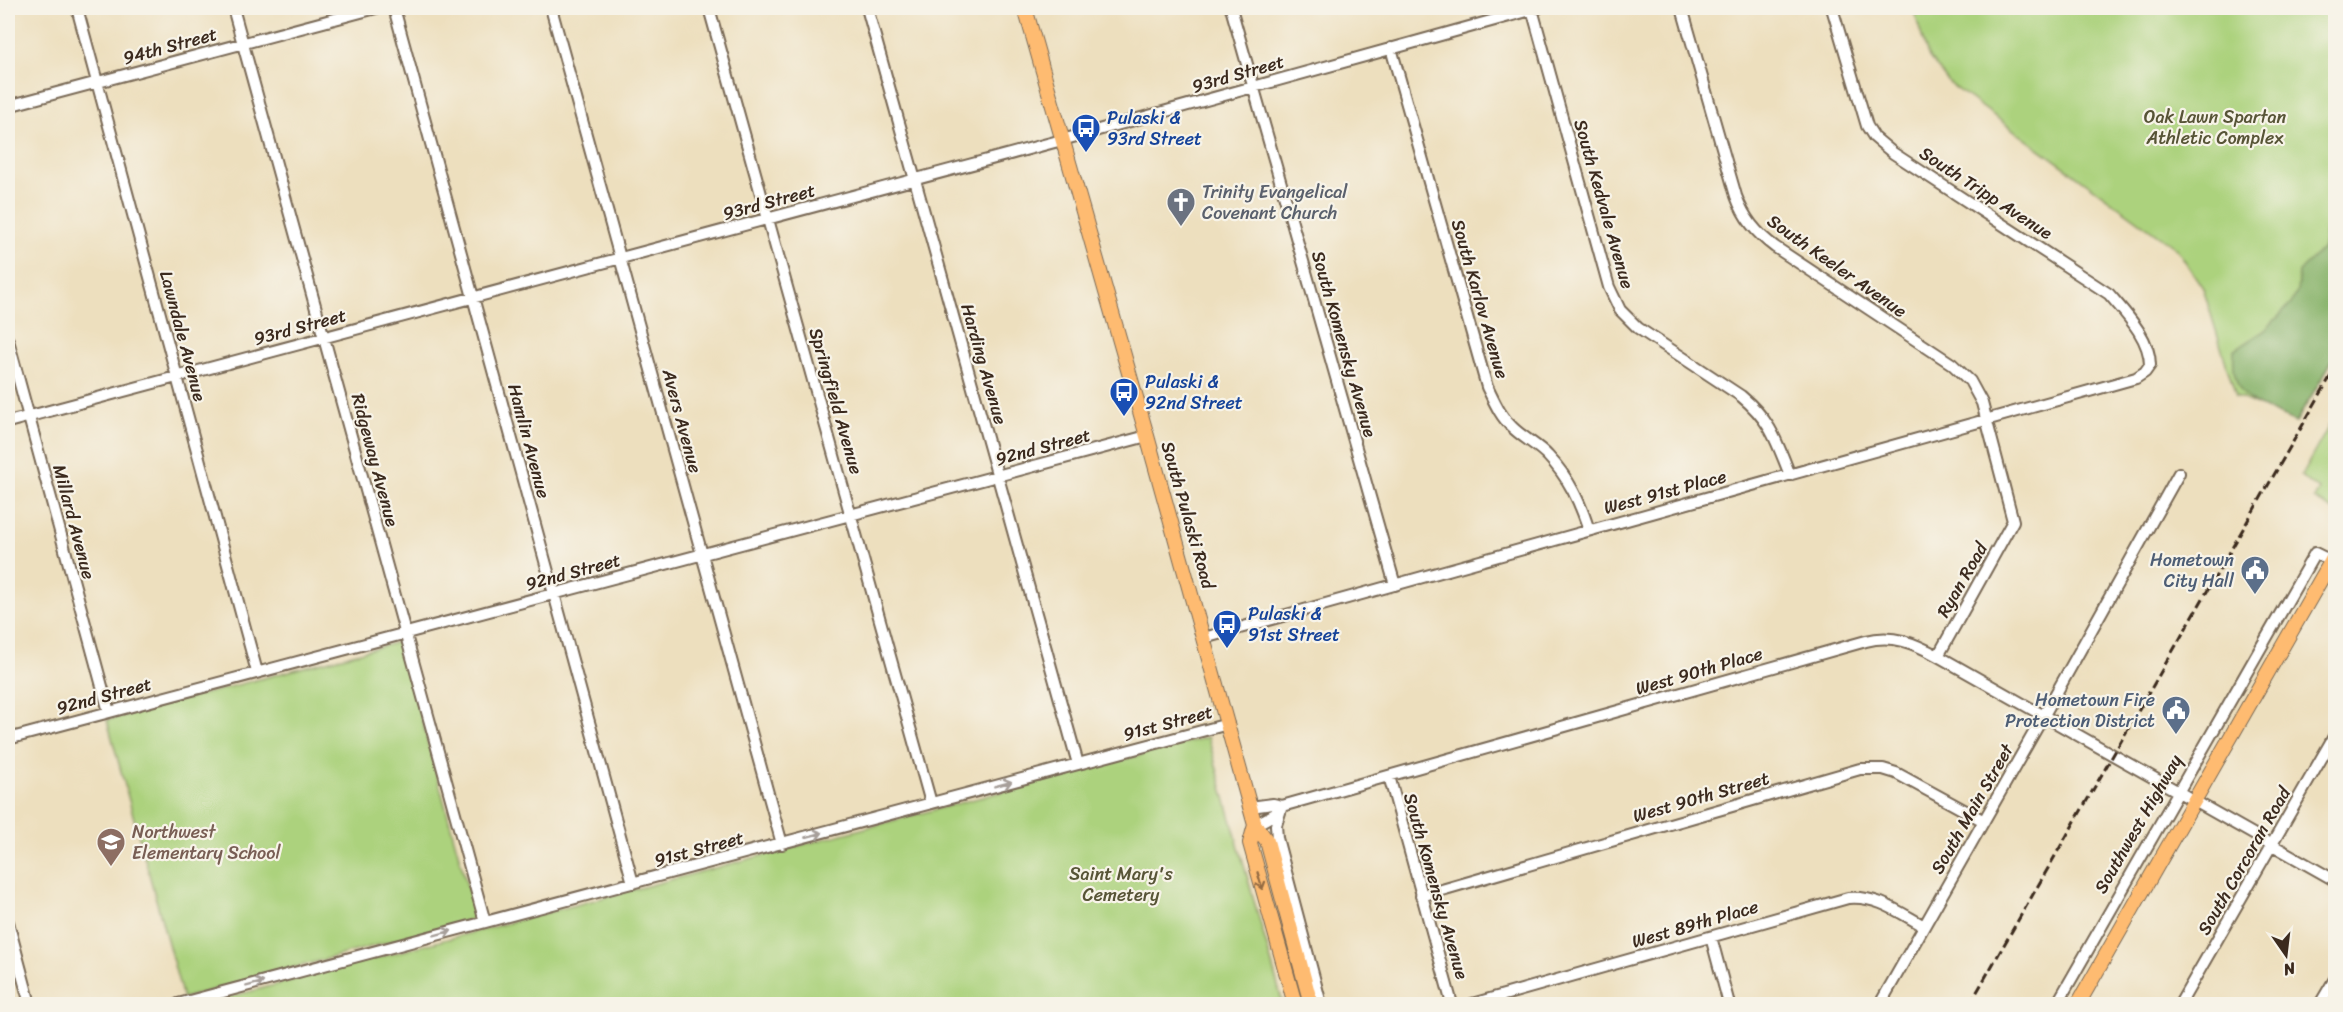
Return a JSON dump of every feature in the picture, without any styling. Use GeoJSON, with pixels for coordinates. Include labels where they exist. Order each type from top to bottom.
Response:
{"type":"FeatureCollection","features":[{"type":"Feature","properties":{"kind":"main road","name":"South Pulaski Road"},"geometry":{"type":"LineString","coordinates":[[1025,8],[1255,825],[1267,841],[1311,1005]]}},
{"type":"Feature","properties":{"kind":"main road","name":"Southwest Highway"},"geometry":{"type":"LineString","coordinates":[[2078,1005],[2333,557]]}},
{"type":"Feature","properties":{"kind":"main road","name":"South Pulaski Road"},"geometry":{"type":"LineString","coordinates":[[1255,825],[1250,843],[1295,1005]]}},
{"type":"Feature","properties":{"kind":"street","name":"Lawndale Avenue"},"geometry":{"type":"LineString","coordinates":[[77,8],[257,672]]}},
{"type":"Feature","properties":{"kind":"street","name":"Ridgeway Avenue"},"geometry":{"type":"LineString","coordinates":[[233,8],[486,922]]}},
{"type":"Feature","properties":{"kind":"street","name":"94th Street"},"geometry":{"type":"LineString","coordinates":[[8,106],[376,8]]}},
{"type":"Feature","properties":{"kind":"street","name":"Hamlin Avenue"},"geometry":{"type":"LineString","coordinates":[[394,8],[633,884]]}},
{"type":"Feature","properties":{"kind":"street","name":"Avers Avenue"},"geometry":{"type":"LineString","coordinates":[[551,8],[782,844]]}},
{"type":"Feature","properties":{"kind":"street","name":"Springfield Avenue"},"geometry":{"type":"LineString","coordinates":[[709,8],[931,803]]}},
{"type":"Feature","properties":{"kind":"street","name":"Harding Avenue"},"geometry":{"type":"LineString","coordinates":[[867,8],[1078,764]]}},
{"type":"Feature","properties":{"kind":"street","name":"South Komensky Avenue"},"geometry":{"type":"LineString","coordinates":[[1231,8],[1395,585]]}},
{"type":"Feature","properties":{"kind":"street","name":"93rd Street"},"geometry":{"type":"LineString","coordinates":[[8,422],[915,180],[1535,8]]}},
{"type":"Feature","properties":{"kind":"street","name":"South Kedvale Avenue"},"geometry":{"type":"LineString","coordinates":[[1535,8],[1614,300],[1638,328],[1742,396],[1757,409],[1767,422],[1790,474]]}},
{"type":"Feature","properties":{"kind":"street","name":"South Keeler Avenue"},"geometry":{"type":"LineString","coordinates":[[1682,8],[1736,196],[1740,208],[1754,230],[1775,247],[1963,373],[1977,392],[2013,521]]}},
{"type":"Feature","properties":{"kind":"street","name":"South Tripp Avenue"},"geometry":{"type":"LineString","coordinates":[[1832,8],[1862,113],[1874,137],[1893,153],[2109,294],[2133,324],[2148,349],[2150,365],[2136,378]]}},
{"type":"Feature","properties":{"kind":"street","name":"South Karlov Avenue"},"geometry":{"type":"LineString","coordinates":[[1391,48],[1487,387],[1497,409],[1512,427],[1547,455],[1563,474],[1579,500],[1589,530]]}},
{"type":"Feature","properties":{"kind":"street","name":"Millard Avenue"},"geometry":{"type":"LineString","coordinates":[[8,340],[109,712]]}},
{"type":"Feature","properties":{"kind":"street","name":"West 91st Place"},"geometry":{"type":"LineString","coordinates":[[1204,638],[2136,378]]}},
{"type":"Feature","properties":{"kind":"street","name":"92nd Street"},"geometry":{"type":"LineString","coordinates":[[8,739],[1147,436]]}},
{"type":"Feature","properties":{"kind":"street","name":"South Main Street"},"geometry":{"type":"LineString","coordinates":[[1880,1005],[2179,473]]}},
{"type":"Feature","properties":{"kind":"street","name":"Ryan Road"},"geometry":{"type":"LineString","coordinates":[[1938,656],[2013,521]]}},
{"type":"Feature","properties":{"kind":"street","name":"Southwest Highway"},"geometry":{"type":"LineString","coordinates":[[2057,1005],[2314,553],[2333,557]]}},
{"type":"Feature","properties":{"kind":"street","name":"West 90th Place"},"geometry":{"type":"LineString","coordinates":[[1250,807],[1273,804],[1282,806],[1877,638],[1912,642],[2336,881]]}},
{"type":"Feature","properties":{"kind":"street","name":"91st Street"},"geometry":{"type":"LineString","coordinates":[[178,1005],[1228,724]]}},
{"type":"Feature","properties":{"kind":"street","name":"South Corcoran Road"},"geometry":{"type":"LineString","coordinates":[[2180,1005],[2336,733]]}},
{"type":"Feature","properties":{"kind":"street","name":"West 90th Street"},"geometry":{"type":"LineString","coordinates":[[1421,896],[1860,769],[1883,769],[1896,773],[1984,820]]}},
{"type":"Feature","properties":{"kind":"street","name":"South Komensky Avenue"},"geometry":{"type":"LineString","coordinates":[[1389,777],[1452,1005]]}},
{"type":"Feature","properties":{"kind":"street","name":"West 90th Place"},"geometry":{"type":"LineString","coordinates":[[1255,825],[1275,814],[1282,806]]}},
{"type":"Feature","properties":{"kind":"street"},"geometry":{"type":"LineString","coordinates":[[1282,806],[1276,825],[1277,838],[1321,1005]]}},
{"type":"Feature","properties":{"kind":"street","name":"West 89th Place"},"geometry":{"type":"LineString","coordinates":[[1472,1005],[1856,897],[1878,901],[1924,926]]}},
{"type":"Feature","properties":{"kind":"street"},"geometry":{"type":"LineString","coordinates":[[8,922],[30,1005]]}},
{"type":"Feature","properties":{"kind":"street"},"geometry":{"type":"LineString","coordinates":[[1711,937],[1729,1005]]}},
{"type":"Feature","properties":{"kind":"street"},"geometry":{"type":"LineString","coordinates":[[2320,1005],[2336,976]]}},
{"type":"Feature","properties":{"kind":"green space","name":"Oak Lawn Spartan Athletic Complex"},"geometry":{"type":"Polygon","coordinates":[[[1913,8],[2335,8],[2335,356],[2296,422],[2236,396],[2203,288],[2177,249],[1949,83],[1928,56],[1913,8]]]}},
{"type":"Feature","properties":{"kind":"green space"},"geometry":{"type":"Polygon","coordinates":[[[2335,213],[2335,356],[2296,422],[2257,405],[2241,391],[2236,381],[2234,350],[2264,331],[2291,304],[2297,292],[2299,272],[2323,248],[2327,223],[2335,213]]]}},
{"type":"Feature","properties":{"kind":"green space"},"geometry":{"type":"Polygon","coordinates":[[[2335,415],[2336,511],[2314,499],[2319,490],[2301,476],[2335,415]]]}},
{"type":"Feature","properties":{"kind":"green space"},"geometry":{"type":"Polygon","coordinates":[[[398,643],[402,648],[474,911],[473,919],[183,998],[107,720],[398,643]]]}},
{"type":"Feature","properties":{"kind":"green space","name":"Saint Mary's Cemetery"},"geometry":{"type":"Polygon","coordinates":[[[1208,737],[1283,1004],[203,1004],[1208,737]]]}},
{"type":"Feature","properties":{"kind":"railway"},"geometry":{"type":"LineString","coordinates":[[1970,1004],[2336,367]]}},
{"type":"Feature","properties":{"kind":"place","name":"Pulaski & 93rd Street"},"geometry":{"type":"Point","coordinates":[1086,154]}},
{"type":"Feature","properties":{"kind":"place","name":"Trinity Evangelical Covenant Church"},"geometry":{"type":"Point","coordinates":[1181,228]}},
{"type":"Feature","properties":{"kind":"place","name":"Pulaski & 92nd Street"},"geometry":{"type":"Point","coordinates":[1124,418]}},
{"type":"Feature","properties":{"kind":"place","name":"Hometown City Hall"},"geometry":{"type":"Point","coordinates":[2255,596]}},
{"type":"Feature","properties":{"kind":"place","name":"Pulaski & 91st Street"},"geometry":{"type":"Point","coordinates":[1227,650]}},
{"type":"Feature","properties":{"kind":"place","name":"Hometown Fire Protection District"},"geometry":{"type":"Point","coordinates":[2176,736]}},
{"type":"Feature","properties":{"kind":"place","name":"Northwest Elementary School"},"geometry":{"type":"Point","coordinates":[111,868]}}]}
